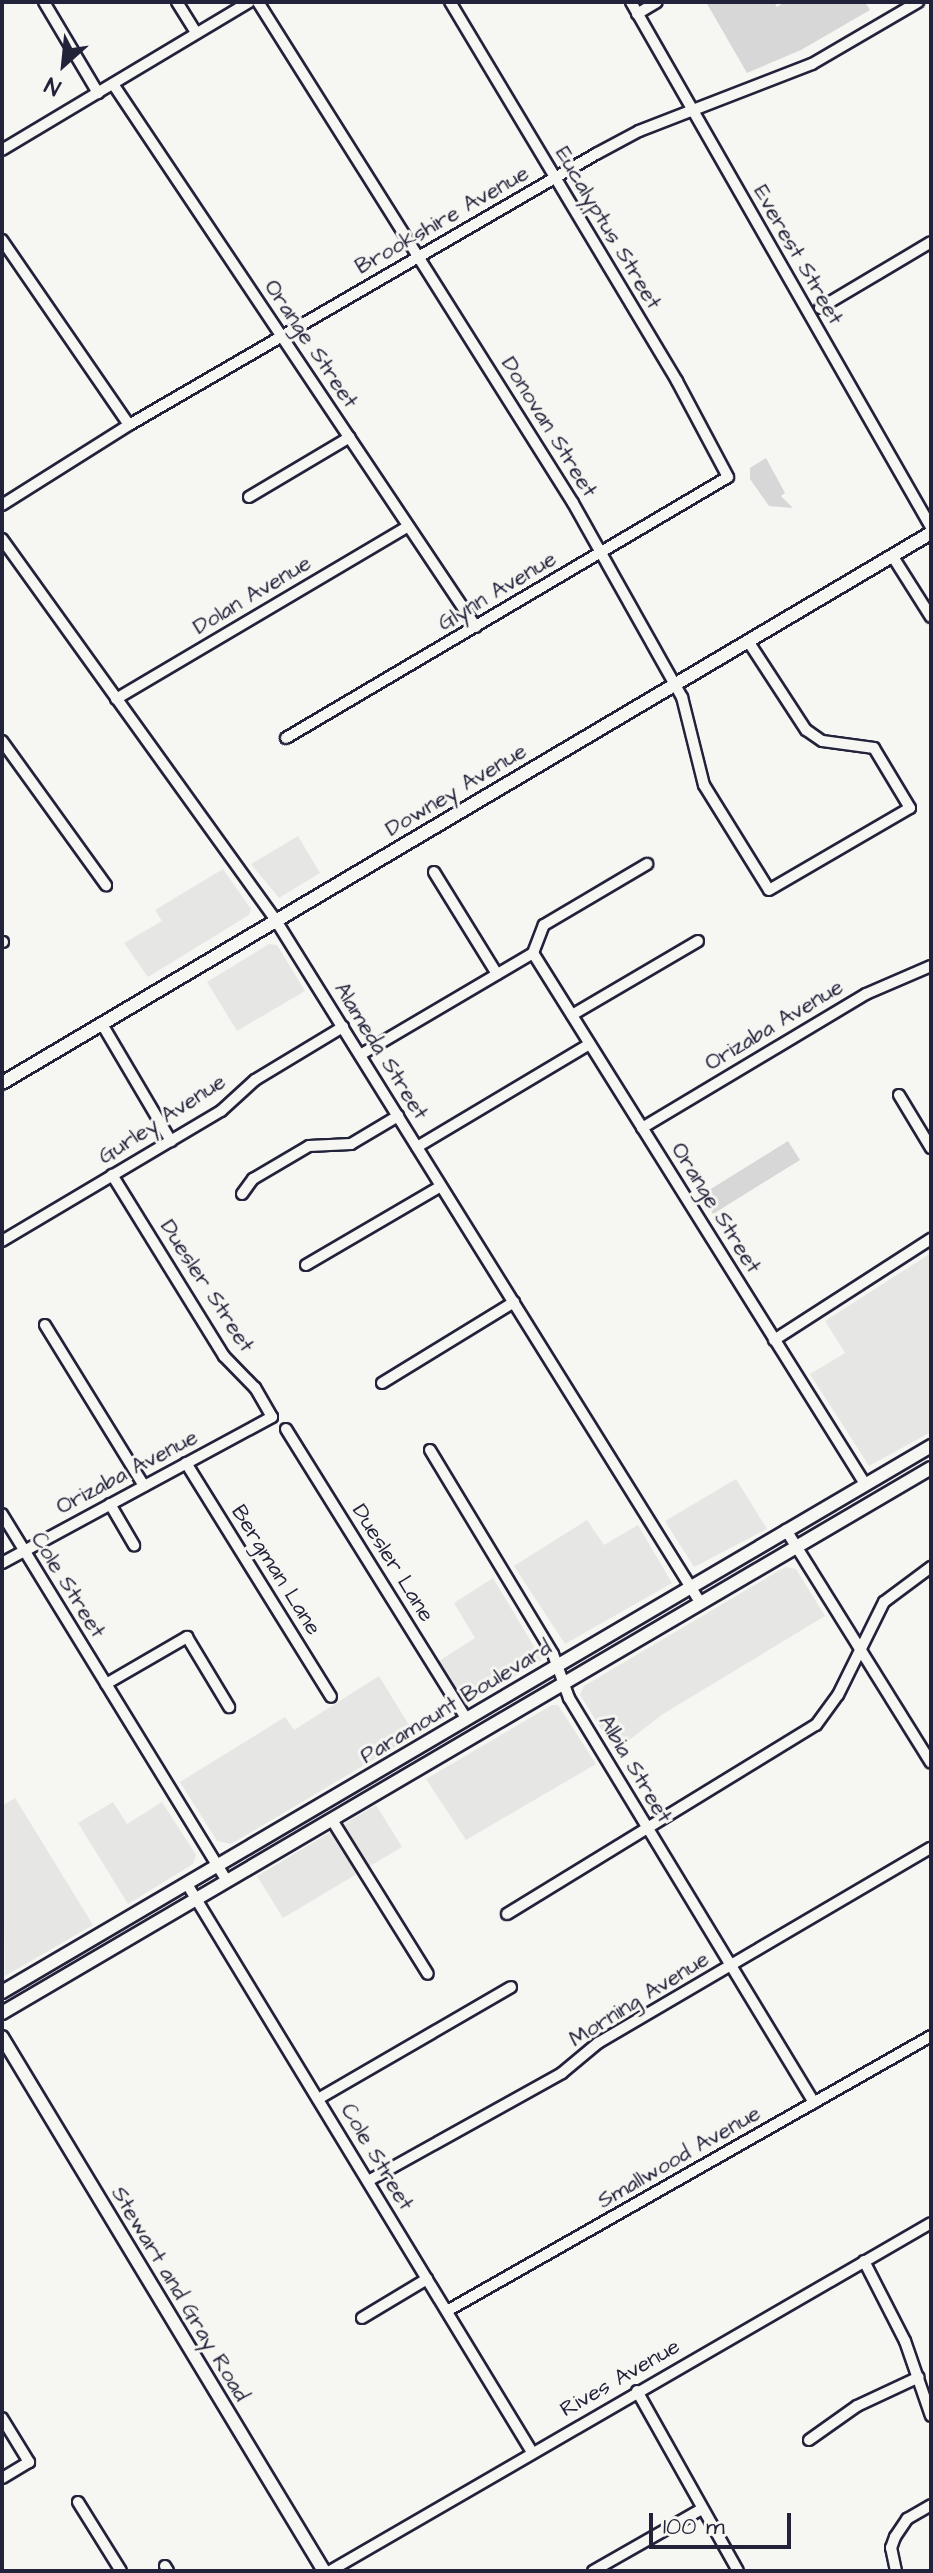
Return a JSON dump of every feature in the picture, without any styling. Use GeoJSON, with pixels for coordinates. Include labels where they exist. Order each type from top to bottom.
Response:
{"type":"FeatureCollection","features":[{"type":"Feature","properties":{"kind":"main road","name":"Downey Avenue"},"geometry":{"type":"LineString","coordinates":[[2,1083],[275,919],[893,557],[931,530]]}},
{"type":"Feature","properties":{"kind":"main road","name":"Paramount Boulevard"},"geometry":{"type":"LineString","coordinates":[[2,1992],[931,1446]]}},
{"type":"Feature","properties":{"kind":"main road","name":"Paramount Boulevard"},"geometry":{"type":"LineString","coordinates":[[2,2013],[931,1468]]}},
{"type":"Feature","properties":{"kind":"main road"},"geometry":{"type":"LineString","coordinates":[[849,1516],[865,1484]]}},
{"type":"Feature","properties":{"kind":"main road","name":"Stewart and Gray Road"},"geometry":{"type":"LineString","coordinates":[[2,2037],[324,2571]]}},
{"type":"Feature","properties":{"kind":"street"},"geometry":{"type":"LineString","coordinates":[[44,2],[98,93]]}},
{"type":"Feature","properties":{"kind":"street"},"geometry":{"type":"LineString","coordinates":[[177,2],[196,33]]}},
{"type":"Feature","properties":{"kind":"street"},"geometry":{"type":"LineString","coordinates":[[2,150],[249,2]]}},
{"type":"Feature","properties":{"kind":"street","name":"Donovan Street"},"geometry":{"type":"LineString","coordinates":[[258,2],[573,503],[598,553],[674,684],[699,774],[769,890],[910,808],[874,748],[822,741],[806,730],[748,641]]}},
{"type":"Feature","properties":{"kind":"street","name":"Eucalyptus Street"},"geometry":{"type":"LineString","coordinates":[[450,2],[728,477]]}},
{"type":"Feature","properties":{"kind":"street","name":"Everest Street"},"geometry":{"type":"LineString","coordinates":[[631,2],[931,530]]}},
{"type":"Feature","properties":{"kind":"street"},"geometry":{"type":"LineString","coordinates":[[637,14],[657,2]]}},
{"type":"Feature","properties":{"kind":"street","name":"Brookshire Avenue"},"geometry":{"type":"LineString","coordinates":[[2,505],[129,425],[554,177],[639,131],[812,64],[918,2]]}},
{"type":"Feature","properties":{"kind":"street","name":"Orange Street"},"geometry":{"type":"LineString","coordinates":[[113,84],[476,627]]}},
{"type":"Feature","properties":{"kind":"street"},"geometry":{"type":"LineString","coordinates":[[2,240],[129,425]]}},
{"type":"Feature","properties":{"kind":"street"},"geometry":{"type":"LineString","coordinates":[[820,308],[931,242]]}},
{"type":"Feature","properties":{"kind":"street"},"geometry":{"type":"LineString","coordinates":[[249,497],[350,437]]}},
{"type":"Feature","properties":{"kind":"street","name":"Glynn Avenue"},"geometry":{"type":"LineString","coordinates":[[286,738],[728,477]]}},
{"type":"Feature","properties":{"kind":"street","name":"Dolan Avenue"},"geometry":{"type":"LineString","coordinates":[[116,699],[408,526]]}},
{"type":"Feature","properties":{"kind":"street","name":"Alameda Street"},"geometry":{"type":"LineString","coordinates":[[2,539],[275,919],[700,1602]]}},
{"type":"Feature","properties":{"kind":"street"},"geometry":{"type":"LineString","coordinates":[[893,557],[931,617]]}},
{"type":"Feature","properties":{"kind":"street"},"geometry":{"type":"LineString","coordinates":[[2,741],[106,885]]}},
{"type":"Feature","properties":{"kind":"street"},"geometry":{"type":"LineString","coordinates":[[360,1055],[533,953],[544,925],[647,864]]}},
{"type":"Feature","properties":{"kind":"street"},"geometry":{"type":"LineString","coordinates":[[434,872],[497,974]]}},
{"type":"Feature","properties":{"kind":"street"},"geometry":{"type":"LineString","coordinates":[[572,1015],[698,941]]}},
{"type":"Feature","properties":{"kind":"street","name":"Orange Street"},"geometry":{"type":"LineString","coordinates":[[533,953],[865,1484]]}},
{"type":"Feature","properties":{"kind":"street","name":"Orizaba Avenue"},"geometry":{"type":"LineString","coordinates":[[642,1128],[866,994],[931,966]]}},
{"type":"Feature","properties":{"kind":"street"},"geometry":{"type":"LineString","coordinates":[[102,1024],[171,1141]]}},
{"type":"Feature","properties":{"kind":"street","name":"Gurley Avenue"},"geometry":{"type":"LineString","coordinates":[[2,1241],[221,1111],[255,1080],[343,1027]]}},
{"type":"Feature","properties":{"kind":"street"},"geometry":{"type":"LineString","coordinates":[[417,1147],[590,1044]]}},
{"type":"Feature","properties":{"kind":"street"},"geometry":{"type":"LineString","coordinates":[[899,1095],[931,1148]]}},
{"type":"Feature","properties":{"kind":"street"},"geometry":{"type":"LineString","coordinates":[[242,1194],[253,1179],[309,1146],[351,1144],[398,1116]]}},
{"type":"Feature","properties":{"kind":"street","name":"Duesler Street"},"geometry":{"type":"LineString","coordinates":[[112,1175],[224,1356],[256,1389],[272,1417]]}},
{"type":"Feature","properties":{"kind":"street"},"geometry":{"type":"LineString","coordinates":[[306,1265],[441,1186]]}},
{"type":"Feature","properties":{"kind":"street"},"geometry":{"type":"LineString","coordinates":[[774,1340],[931,1239]]}},
{"type":"Feature","properties":{"kind":"street"},"geometry":{"type":"LineString","coordinates":[[382,1383],[514,1302]]}},
{"type":"Feature","properties":{"kind":"street"},"geometry":{"type":"LineString","coordinates":[[45,1325],[144,1486]]}},
{"type":"Feature","properties":{"kind":"street","name":"Orizaba Avenue"},"geometry":{"type":"LineString","coordinates":[[2,1563],[272,1417]]}},
{"type":"Feature","properties":{"kind":"street","name":"Duesler Lane"},"geometry":{"type":"LineString","coordinates":[[286,1429],[466,1718]]}},
{"type":"Feature","properties":{"kind":"street","name":"Albia Street"},"geometry":{"type":"LineString","coordinates":[[430,1450],[557,1665],[563,1683],[649,1831],[814,2103]]}},
{"type":"Feature","properties":{"kind":"street","name":"Bergman Lane"},"geometry":{"type":"LineString","coordinates":[[186,1463],[331,1697]]}},
{"type":"Feature","properties":{"kind":"street"},"geometry":{"type":"LineString","coordinates":[[110,1504],[134,1545]]}},
{"type":"Feature","properties":{"kind":"street","name":"Cole Street"},"geometry":{"type":"LineString","coordinates":[[2,1514],[227,1881]]}},
{"type":"Feature","properties":{"kind":"street"},"geometry":{"type":"LineString","coordinates":[[786,1530],[931,1763]]}},
{"type":"Feature","properties":{"kind":"street"},"geometry":{"type":"LineString","coordinates":[[507,1914],[649,1831],[816,1725],[832,1705],[884,1602],[931,1567]]}},
{"type":"Feature","properties":{"kind":"street"},"geometry":{"type":"LineString","coordinates":[[106,1684],[187,1637],[229,1707]]}},
{"type":"Feature","properties":{"kind":"street"},"geometry":{"type":"LineString","coordinates":[[332,1820],[428,1974]]}},
{"type":"Feature","properties":{"kind":"street","name":"Morning Avenue"},"geometry":{"type":"LineString","coordinates":[[368,2181],[562,2073],[597,2044],[931,1848]]}},
{"type":"Feature","properties":{"kind":"street","name":"Cole Street"},"geometry":{"type":"LineString","coordinates":[[187,1884],[532,2452]]}},
{"type":"Feature","properties":{"kind":"street"},"geometry":{"type":"LineString","coordinates":[[318,2099],[511,1987]]}},
{"type":"Feature","properties":{"kind":"street","name":"Smallwood Avenue"},"geometry":{"type":"LineString","coordinates":[[447,2311],[931,2036]]}},
{"type":"Feature","properties":{"kind":"street","name":"Rives Avenue"},"geometry":{"type":"LineString","coordinates":[[330,2571],[931,2223]]}},
{"type":"Feature","properties":{"kind":"street"},"geometry":{"type":"LineString","coordinates":[[864,2261],[919,2377],[931,2416]]}},
{"type":"Feature","properties":{"kind":"street"},"geometry":{"type":"LineString","coordinates":[[362,2318],[427,2279]]}},
{"type":"Feature","properties":{"kind":"street"},"geometry":{"type":"LineString","coordinates":[[809,2440],[857,2406],[919,2377]]}},
{"type":"Feature","properties":{"kind":"street"},"geometry":{"type":"LineString","coordinates":[[637,2391],[700,2510],[738,2571]]}},
{"type":"Feature","properties":{"kind":"street"},"geometry":{"type":"LineString","coordinates":[[2,2418],[29,2462],[2,2478]]}},
{"type":"Feature","properties":{"kind":"street"},"geometry":{"type":"LineString","coordinates":[[78,2502],[121,2571]]}},
{"type":"Feature","properties":{"kind":"street"},"geometry":{"type":"LineString","coordinates":[[896,2571],[891,2548],[895,2537],[907,2519],[931,2505]]}},
{"type":"Feature","properties":{"kind":"street"},"geometry":{"type":"LineString","coordinates":[[593,2571],[700,2510]]}},
{"type":"Feature","properties":{"kind":"shaded area"},"geometry":{"type":"Polygon","coordinates":[[[706,2],[774,2],[777,7],[785,2],[865,2],[870,10],[801,50],[747,73],[706,2]]]}},
{"type":"Feature","properties":{"kind":"shaded area"},"geometry":{"type":"Polygon","coordinates":[[[766,458],[785,493],[781,496],[793,508],[769,506],[750,479],[750,468],[766,458]]]}},
{"type":"Feature","properties":{"kind":"shaded area"},"geometry":{"type":"Polygon","coordinates":[[[298,836],[320,873],[279,898],[251,864],[298,836]]]}},
{"type":"Feature","properties":{"kind":"shaded area"},"geometry":{"type":"Polygon","coordinates":[[[223,869],[251,909],[249,915],[148,977],[124,943],[162,921],[155,910],[223,869]]]}},
{"type":"Feature","properties":{"kind":"shaded area"},"geometry":{"type":"Polygon","coordinates":[[[269,944],[277,945],[305,991],[237,1031],[207,982],[269,944]]]}},
{"type":"Feature","properties":{"kind":"shaded area"},"geometry":{"type":"Polygon","coordinates":[[[788,1141],[800,1160],[713,1214],[701,1195],[788,1141]]]}},
{"type":"Feature","properties":{"kind":"shaded area"},"geometry":{"type":"Polygon","coordinates":[[[931,1253],[931,1432],[869,1466],[810,1374],[845,1353],[825,1321],[931,1253]]]}},
{"type":"Feature","properties":{"kind":"shaded area"},"geometry":{"type":"Polygon","coordinates":[[[736,1479],[767,1529],[694,1567],[665,1521],[736,1479]]]}},
{"type":"Feature","properties":{"kind":"shaded area"},"geometry":{"type":"Polygon","coordinates":[[[587,1520],[604,1545],[638,1525],[672,1583],[565,1644],[514,1566],[587,1520]]]}},
{"type":"Feature","properties":{"kind":"shaded area"},"geometry":{"type":"Polygon","coordinates":[[[785,1567],[796,1569],[825,1616],[663,1714],[615,1751],[580,1695],[584,1686],[785,1567]]]}},
{"type":"Feature","properties":{"kind":"shaded area"},"geometry":{"type":"Polygon","coordinates":[[[493,1578],[542,1660],[466,1705],[439,1661],[475,1638],[454,1603],[493,1578]]]}},
{"type":"Feature","properties":{"kind":"shaded area"},"geometry":{"type":"Polygon","coordinates":[[[379,1676],[415,1735],[231,1844],[217,1841],[180,1782],[285,1717],[294,1730],[379,1676]]]}},
{"type":"Feature","properties":{"kind":"shaded area"},"geometry":{"type":"Polygon","coordinates":[[[552,1705],[558,1705],[596,1764],[466,1840],[426,1779],[552,1705]]]}},
{"type":"Feature","properties":{"kind":"shaded area"},"geometry":{"type":"Polygon","coordinates":[[[15,1798],[93,1925],[5,1976],[2,1806],[15,1798]]]}},
{"type":"Feature","properties":{"kind":"shaded area"},"geometry":{"type":"Polygon","coordinates":[[[113,1802],[127,1824],[162,1802],[196,1855],[193,1864],[128,1904],[78,1823],[113,1802]]]}},
{"type":"Feature","properties":{"kind":"shaded area"},"geometry":{"type":"Polygon","coordinates":[[[376,1805],[402,1847],[283,1918],[257,1876],[376,1805]]]}}]}
